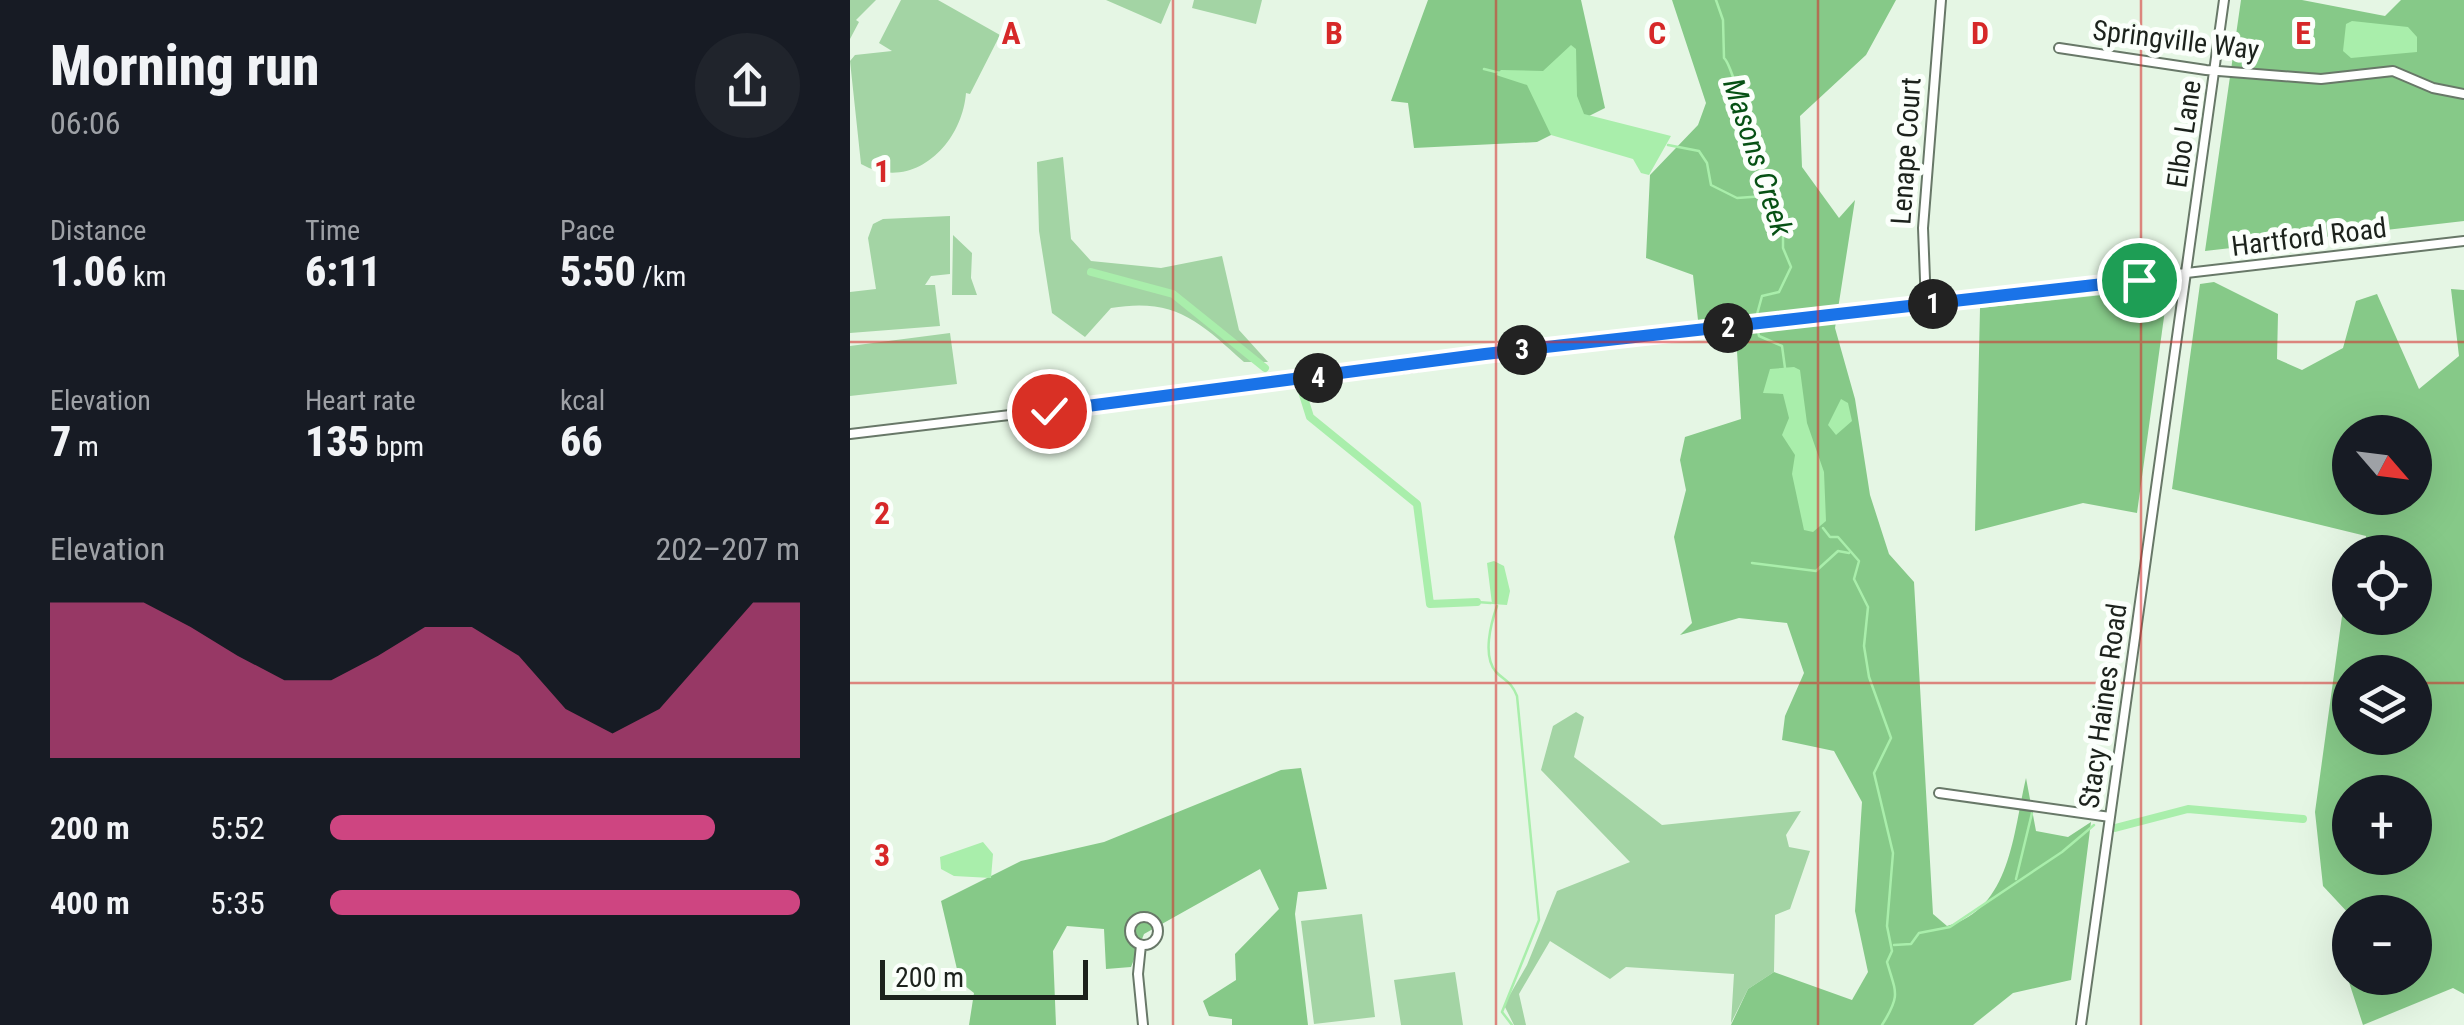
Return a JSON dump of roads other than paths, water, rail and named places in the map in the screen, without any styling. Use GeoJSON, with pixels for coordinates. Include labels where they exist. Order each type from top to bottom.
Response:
{"type":"FeatureCollection","features":[{"type":"Feature","properties":{"kind":"street","name":"Lenape Court"},"geometry":{"type":"LineString","coordinates":[[1926,304],[1923,228],[1941,0]]}},
{"type":"Feature","properties":{"kind":"street","name":"Elbo Lane"},"geometry":{"type":"LineString","coordinates":[[2170,393],[2224,0]]}},
{"type":"Feature","properties":{"kind":"street","name":"Springville Way"},"geometry":{"type":"LineString","coordinates":[[2059,48],[2206,70],[2217,67],[2321,79],[2394,71],[2433,88],[2464,94]]}},
{"type":"Feature","properties":{"kind":"street","name":"Hartford Road"},"geometry":{"type":"LineString","coordinates":[[850,434],[2464,241]]}},
{"type":"Feature","properties":{"kind":"street","name":"Stacy Haines Road"},"geometry":{"type":"LineString","coordinates":[[2081,1025],[2170,393]]}},
{"type":"Feature","properties":{"kind":"street"},"geometry":{"type":"LineString","coordinates":[[1939,793],[2110,817]]}},
{"type":"Feature","properties":{"kind":"street"},"geometry":{"type":"LineString","coordinates":[[1141,945],[1138,974],[1143,1025]]}},
{"type":"Feature","properties":{"kind":"waterway","name":"Masons Creek"},"geometry":{"type":"LineString","coordinates":[[1716,0],[1723,20],[1724,58],[1740,99],[1767,196],[1773,197],[1771,217],[1783,226],[1783,248],[1791,267],[1779,292],[1762,296],[1756,318]]}},
{"type":"Feature","properties":{"kind":"waterway"},"geometry":{"type":"LineString","coordinates":[[1484,69],[1500,73]]}},
{"type":"Feature","properties":{"kind":"waterway"},"geometry":{"type":"LineString","coordinates":[[1668,145],[1699,151],[1707,163],[1711,185],[1737,198],[1765,196]]}},
{"type":"Feature","properties":{"kind":"waterway"},"geometry":{"type":"LineString","coordinates":[[1091,272],[1173,294],[1265,368]]}},
{"type":"Feature","properties":{"kind":"waterway","name":"Masons Creek"},"geometry":{"type":"LineString","coordinates":[[1757,326],[1759,336],[1782,346],[1785,368]]}},
{"type":"Feature","properties":{"kind":"waterway"},"geometry":{"type":"LineString","coordinates":[[1299,382],[1310,417],[1417,504],[1430,604],[1477,602]]}},
{"type":"Feature","properties":{"kind":"waterway","name":"Masons Creek"},"geometry":{"type":"LineString","coordinates":[[1823,528],[1830,537],[1838,537],[1859,561],[1854,579],[1868,607],[1864,646],[1869,677],[1891,738],[1874,773],[1893,853],[1887,926],[1892,951],[1887,962],[1895,994],[1882,1025]]}},
{"type":"Feature","properties":{"kind":"waterway"},"geometry":{"type":"LineString","coordinates":[[1752,563],[1816,571],[1838,551],[1849,553]]}},
{"type":"Feature","properties":{"kind":"waterway"},"geometry":{"type":"LineString","coordinates":[[1477,602],[1491,603]]}},
{"type":"Feature","properties":{"kind":"waterway"},"geometry":{"type":"LineString","coordinates":[[1497,606],[1490,630],[1489,657],[1496,672],[1517,696],[1539,920],[1502,1012],[1512,1025]]}},
{"type":"Feature","properties":{"kind":"waterway"},"geometry":{"type":"LineString","coordinates":[[2115,828],[2188,809],[2303,819]]}},
{"type":"Feature","properties":{"kind":"waterway"},"geometry":{"type":"LineString","coordinates":[[2016,879],[2032,813]]}},
{"type":"Feature","properties":{"kind":"waterway"},"geometry":{"type":"LineString","coordinates":[[1894,945],[1911,944],[1919,933],[1950,927],[2062,852],[2094,825]]}}]}
